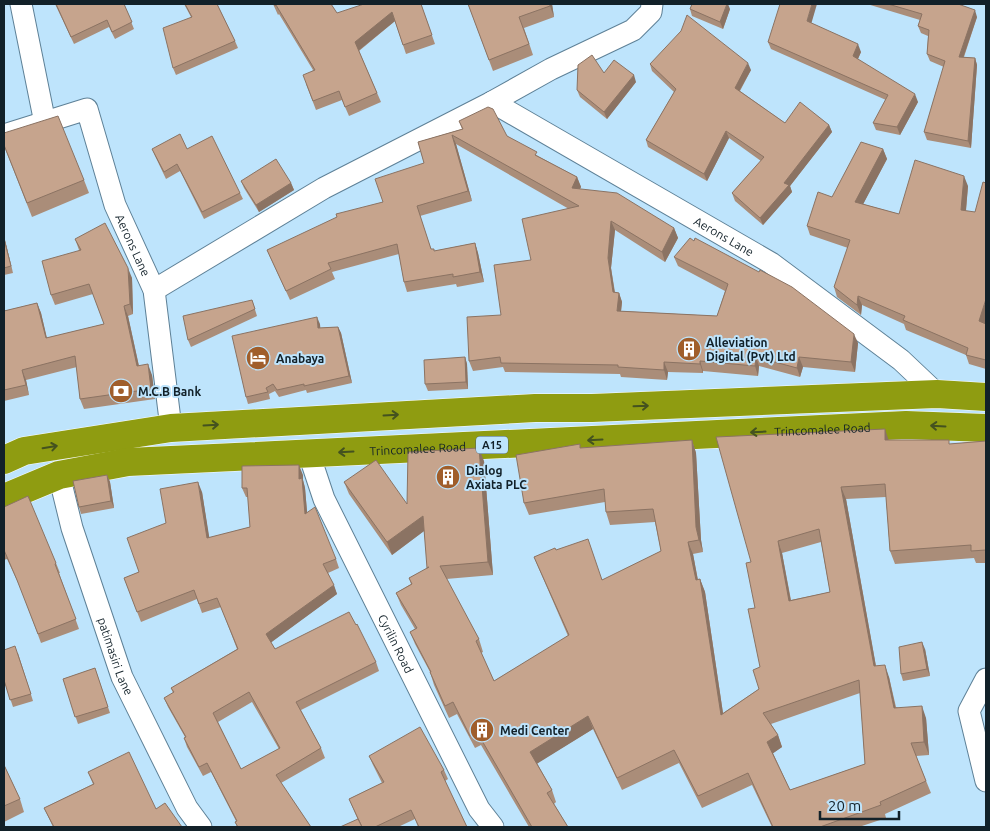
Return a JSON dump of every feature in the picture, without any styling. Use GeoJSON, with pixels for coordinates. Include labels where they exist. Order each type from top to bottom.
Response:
{"type":"FeatureCollection","features":[{"type":"Feature","properties":{"kind":"highway"},"geometry":{"type":"LineString","coordinates":[[4,460],[24,451],[171,428],[535,408],[592,408],[937,394],[986,397]]}},
{"type":"Feature","properties":{"kind":"highway","name":"Trincomalee Road"},"geometry":{"type":"LineString","coordinates":[[4,498],[59,475],[128,462],[906,425],[986,428]]}},
{"type":"Feature","properties":{"kind":"street"},"geometry":{"type":"LineString","coordinates":[[21,4],[45,122]]}},
{"type":"Feature","properties":{"kind":"street"},"geometry":{"type":"LineString","coordinates":[[154,290],[324,188],[492,102],[551,69],[633,30],[652,12],[652,4]]}},
{"type":"Feature","properties":{"kind":"street","name":"Aerons Lane"},"geometry":{"type":"LineString","coordinates":[[492,102],[771,263],[901,360],[937,394]]}},
{"type":"Feature","properties":{"kind":"street","name":"Aerons Lane"},"geometry":{"type":"LineString","coordinates":[[4,135],[87,109],[115,206],[154,290],[171,428]]}},
{"type":"Feature","properties":{"kind":"street","name":"Cyrilin Road"},"geometry":{"type":"LineString","coordinates":[[308,454],[324,499],[479,809],[493,827]]}},
{"type":"Feature","properties":{"kind":"street","name":"patimasiri Lane"},"geometry":{"type":"LineString","coordinates":[[59,475],[72,528],[122,677],[186,808],[201,827]]}},
{"type":"Feature","properties":{"kind":"street"},"geometry":{"type":"LineString","coordinates":[[986,679],[969,711],[986,781]]}},
{"type":"Feature","properties":{"kind":"building"},"geometry":{"type":"Polygon","coordinates":[[[56,4],[124,4],[132,22],[112,32],[107,20],[71,37],[56,4]]]}},
{"type":"Feature","properties":{"kind":"building"},"geometry":{"type":"Polygon","coordinates":[[[185,4],[217,4],[235,41],[173,68],[163,28],[192,17],[185,4]]]}},
{"type":"Feature","properties":{"kind":"building"},"geometry":{"type":"Polygon","coordinates":[[[274,4],[331,4],[337,13],[364,4],[421,4],[432,35],[403,45],[392,12],[355,42],[377,93],[345,107],[339,91],[313,101],[303,75],[315,70],[274,4]]]}},
{"type":"Feature","properties":{"kind":"building"},"geometry":{"type":"Polygon","coordinates":[[[468,4],[550,4],[550,6],[519,17],[529,44],[489,60],[468,4]]]}},
{"type":"Feature","properties":{"kind":"building"},"geometry":{"type":"Polygon","coordinates":[[[692,4],[727,4],[720,22],[690,9],[692,4]]]}},
{"type":"Feature","properties":{"kind":"building"},"geometry":{"type":"Polygon","coordinates":[[[780,4],[812,4],[807,21],[858,44],[853,56],[915,94],[897,127],[873,123],[888,95],[768,42],[780,4]]]}},
{"type":"Feature","properties":{"kind":"building"},"geometry":{"type":"Polygon","coordinates":[[[888,4],[958,4],[975,10],[959,57],[975,58],[968,141],[924,132],[945,61],[927,54],[929,30],[918,26],[922,14],[888,4]]]}},
{"type":"Feature","properties":{"kind":"building"},"geometry":{"type":"Polygon","coordinates":[[[687,15],[748,63],[735,88],[785,123],[800,102],[829,125],[784,183],[789,185],[760,218],[732,193],[764,157],[726,131],[704,174],[646,140],[676,89],[650,64],[681,31],[687,15]]]}},
{"type":"Feature","properties":{"kind":"building"},"geometry":{"type":"Polygon","coordinates":[[[592,55],[604,73],[614,60],[634,75],[604,112],[577,90],[578,65],[592,55]]]}},
{"type":"Feature","properties":{"kind":"building"},"geometry":{"type":"Polygon","coordinates":[[[488,107],[493,109],[507,136],[537,152],[535,155],[577,177],[572,188],[617,193],[674,228],[662,252],[611,221],[608,258],[613,292],[619,293],[617,311],[717,316],[728,284],[674,257],[690,238],[694,241],[695,238],[792,287],[854,334],[851,362],[799,357],[797,368],[756,357],[755,366],[700,361],[700,364],[664,362],[664,370],[618,367],[618,365],[501,363],[500,357],[469,361],[467,317],[501,315],[494,265],[531,260],[522,219],[579,206],[452,135],[468,191],[417,206],[431,249],[434,249],[434,251],[475,243],[480,272],[453,277],[453,274],[404,282],[397,244],[328,263],[331,269],[286,291],[267,250],[337,217],[336,214],[383,202],[375,179],[424,163],[418,142],[463,129],[459,121],[488,107]]]}},
{"type":"Feature","properties":{"kind":"building"},"geometry":{"type":"Polygon","coordinates":[[[58,116],[84,180],[27,203],[4,145],[4,133],[58,116]]]}},
{"type":"Feature","properties":{"kind":"building"},"geometry":{"type":"Polygon","coordinates":[[[180,134],[187,149],[212,136],[240,193],[202,212],[177,164],[164,172],[152,149],[180,134]]]}},
{"type":"Feature","properties":{"kind":"building"},"geometry":{"type":"Polygon","coordinates":[[[861,142],[883,149],[855,202],[899,214],[915,160],[964,176],[961,210],[975,212],[983,182],[986,183],[986,299],[979,321],[986,324],[986,360],[966,355],[968,348],[903,320],[905,316],[858,296],[857,305],[834,287],[850,240],[807,226],[818,192],[832,197],[861,142]]]}},
{"type":"Feature","properties":{"kind":"building"},"geometry":{"type":"Polygon","coordinates":[[[276,159],[291,183],[256,205],[241,181],[276,159]]]}},
{"type":"Feature","properties":{"kind":"building"},"geometry":{"type":"Polygon","coordinates":[[[105,223],[128,268],[130,304],[124,306],[137,366],[148,364],[151,389],[80,399],[75,356],[22,370],[26,385],[4,390],[4,311],[37,303],[46,338],[104,324],[89,284],[51,295],[42,261],[81,250],[75,239],[105,223]]]}},
{"type":"Feature","properties":{"kind":"building"},"geometry":{"type":"Polygon","coordinates":[[[4,239],[11,266],[4,268],[4,239]]]}},
{"type":"Feature","properties":{"kind":"building"},"geometry":{"type":"Polygon","coordinates":[[[252,300],[255,309],[188,340],[183,316],[252,300]]]}},
{"type":"Feature","properties":{"kind":"building"},"geometry":{"type":"Polygon","coordinates":[[[317,317],[318,328],[338,327],[349,376],[277,390],[273,384],[266,388],[268,392],[246,397],[232,336],[317,317]]]}},
{"type":"Feature","properties":{"kind":"building"},"geometry":{"type":"Polygon","coordinates":[[[465,357],[466,382],[425,384],[424,360],[465,357]]]}},
{"type":"Feature","properties":{"kind":"building"},"geometry":{"type":"Polygon","coordinates":[[[885,429],[885,440],[949,440],[949,444],[986,441],[986,550],[971,551],[971,545],[890,551],[885,484],[841,487],[874,666],[885,665],[894,708],[922,706],[924,742],[911,743],[926,781],[880,802],[881,805],[820,827],[773,827],[748,773],[698,796],[674,750],[617,778],[588,716],[530,752],[552,790],[547,793],[568,827],[532,827],[477,732],[470,736],[453,702],[445,706],[431,672],[410,632],[417,628],[396,593],[412,584],[409,578],[429,567],[427,568],[423,516],[387,542],[344,482],[376,460],[407,504],[408,452],[479,448],[488,562],[440,566],[479,639],[476,641],[494,681],[569,635],[534,557],[555,548],[556,550],[588,539],[602,580],[661,551],[653,509],[606,512],[604,489],[524,503],[516,455],[580,444],[580,448],[692,440],[696,527],[699,540],[688,542],[696,580],[700,579],[721,715],[759,689],[753,670],[760,667],[748,609],[755,608],[746,563],[751,562],[716,437],[885,429]],[[819,529],[778,541],[789,601],[830,592],[819,529]],[[859,680],[763,713],[778,735],[767,742],[790,790],[865,764],[859,680]]]}},
{"type":"Feature","properties":{"kind":"building"},"geometry":{"type":"Polygon","coordinates":[[[299,465],[299,479],[302,478],[305,514],[315,507],[336,559],[323,564],[334,585],[266,634],[275,649],[349,612],[376,662],[296,702],[321,748],[276,775],[311,827],[238,827],[235,822],[237,821],[207,763],[199,767],[184,738],[186,737],[164,698],[174,692],[171,688],[238,649],[217,598],[199,604],[194,590],[137,612],[124,578],[139,572],[127,538],[166,523],[160,489],[198,482],[207,538],[250,527],[247,488],[242,488],[242,466],[299,465]],[[249,692],[213,713],[241,769],[280,748],[249,692]]]}},
{"type":"Feature","properties":{"kind":"building"},"geometry":{"type":"Polygon","coordinates":[[[107,475],[111,501],[79,507],[73,481],[107,475]]]}},
{"type":"Feature","properties":{"kind":"building"},"geometry":{"type":"Polygon","coordinates":[[[28,496],[56,563],[76,619],[38,634],[4,550],[4,507],[28,496]]]}},
{"type":"Feature","properties":{"kind":"building"},"geometry":{"type":"Polygon","coordinates":[[[922,642],[927,669],[901,674],[899,647],[922,642]]]}},
{"type":"Feature","properties":{"kind":"building"},"geometry":{"type":"Polygon","coordinates":[[[15,646],[31,694],[10,700],[4,680],[4,650],[15,646]]]}},
{"type":"Feature","properties":{"kind":"building"},"geometry":{"type":"Polygon","coordinates":[[[95,668],[108,707],[75,717],[63,679],[95,668]]]}},
{"type":"Feature","properties":{"kind":"building"},"geometry":{"type":"Polygon","coordinates":[[[420,727],[444,770],[441,772],[467,827],[419,827],[411,810],[375,827],[362,827],[349,799],[384,782],[369,756],[420,727]]]}},
{"type":"Feature","properties":{"kind":"building"},"geometry":{"type":"Polygon","coordinates":[[[129,752],[156,809],[165,803],[182,827],[54,827],[44,808],[94,784],[88,772],[129,752]]]}},
{"type":"Feature","properties":{"kind":"building"},"geometry":{"type":"Polygon","coordinates":[[[4,765],[20,799],[4,806],[4,765]]]}},
{"type":"Feature","properties":{"kind":"building"},"geometry":{"type":"Polygon","coordinates":[[[358,819],[362,827],[340,827],[358,819]]]}},
{"type":"Feature","properties":{"kind":"place","name":"Alleviation Digital (Pvt) Ltd"},"geometry":{"type":"Point","coordinates":[689,349]}},
{"type":"Feature","properties":{"kind":"place","name":"Anabaya"},"geometry":{"type":"Point","coordinates":[258,358]}},
{"type":"Feature","properties":{"kind":"place","name":"M.C.B Bank"},"geometry":{"type":"Point","coordinates":[121,391]}},
{"type":"Feature","properties":{"kind":"place","name":"Dialog Axiata PLC"},"geometry":{"type":"Point","coordinates":[448,477]}},
{"type":"Feature","properties":{"kind":"place","name":"Medi Center"},"geometry":{"type":"Point","coordinates":[482,730]}}]}
